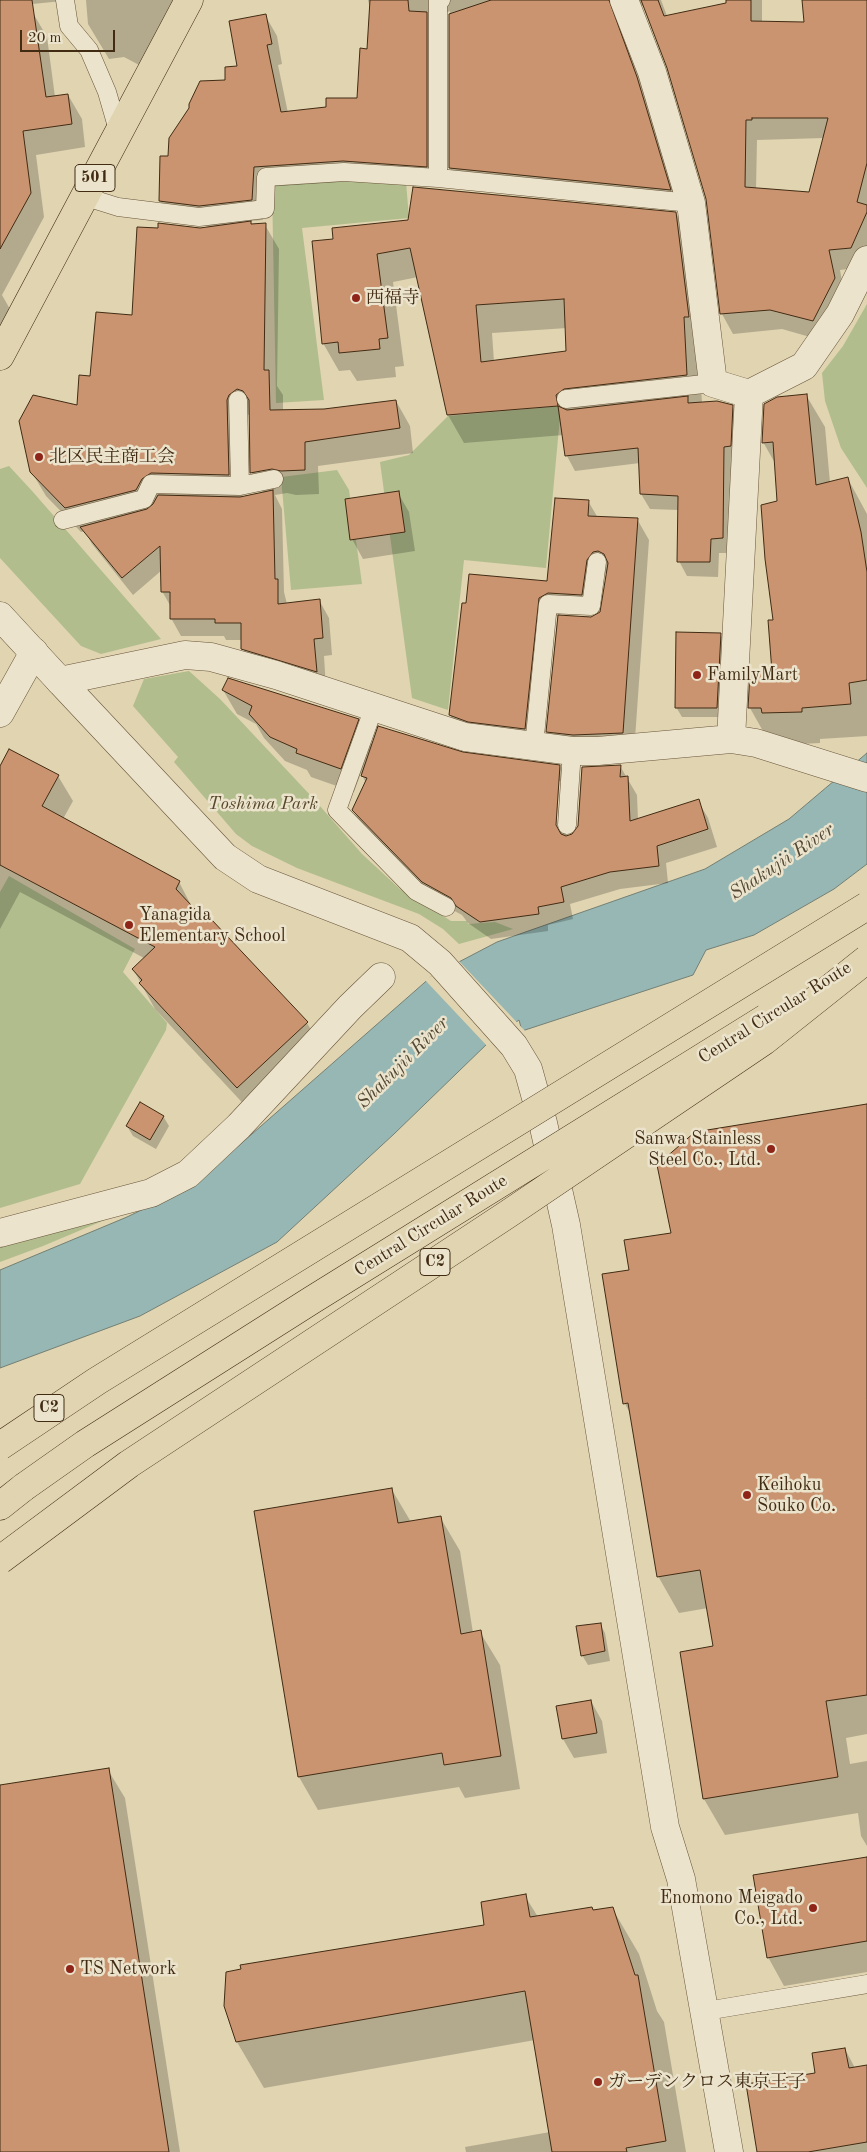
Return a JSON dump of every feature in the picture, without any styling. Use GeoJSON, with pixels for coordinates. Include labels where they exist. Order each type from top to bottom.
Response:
{"type":"FeatureCollection","features":[{"type":"Feature","properties":{"kind":"main road","name":"501"},"geometry":{"type":"LineString","coordinates":[[0,356],[86,198],[118,130],[189,0]]}},
{"type":"Feature","properties":{"kind":"main road","name":"C2"},"geometry":{"type":"LineString","coordinates":[[0,1436],[97,1381],[867,906]]}},
{"type":"Feature","properties":{"kind":"main road","name":"Central Circular Route"},"geometry":{"type":"LineString","coordinates":[[0,1506],[85,1444],[312,1300],[867,955]]}},
{"type":"Feature","properties":{"kind":"main road","name":"C2"},"geometry":{"type":"LineString","coordinates":[[0,1560],[55,1517],[160,1444],[508,1214],[764,1041],[867,959]]}},
{"type":"Feature","properties":{"kind":"main road","name":"C2"},"geometry":{"type":"LineString","coordinates":[[0,1446],[97,1381]]}},
{"type":"Feature","properties":{"kind":"street"},"geometry":{"type":"LineString","coordinates":[[624,0],[652,72],[691,203],[713,383],[748,394],[804,366],[840,314],[867,260]]}},
{"type":"Feature","properties":{"kind":"street"},"geometry":{"type":"LineString","coordinates":[[744,741],[748,394]]}},
{"type":"Feature","properties":{"kind":"street"},"geometry":{"type":"LineString","coordinates":[[0,616],[235,866],[270,884],[402,933],[431,954],[514,1046],[528,1069],[543,1122],[566,1225],[665,1827],[681,1879],[697,1978],[706,2011],[729,2152]]}},
{"type":"Feature","properties":{"kind":"street"},"geometry":{"type":"LineString","coordinates":[[0,713],[34,652]]}},
{"type":"Feature","properties":{"kind":"street"},"geometry":{"type":"LineString","coordinates":[[60,681],[185,655],[211,657],[276,675],[465,737],[572,751],[598,751],[744,741],[867,778]]}},
{"type":"Feature","properties":{"kind":"street"},"geometry":{"type":"LineString","coordinates":[[0,1233],[151,1193],[188,1174],[240,1126],[350,1007],[381,977]]}},
{"type":"Feature","properties":{"kind":"lane"},"geometry":{"type":"LineString","coordinates":[[65,0],[69,26],[89,50],[107,92],[118,130]]}},
{"type":"Feature","properties":{"kind":"lane"},"geometry":{"type":"LineString","coordinates":[[438,178],[438,1],[441,0]]}},
{"type":"Feature","properties":{"kind":"lane"},"geometry":{"type":"LineString","coordinates":[[86,198],[118,207],[199,217],[265,209],[266,178],[344,172],[438,178],[691,203]]}},
{"type":"Feature","properties":{"kind":"lane"},"geometry":{"type":"LineString","coordinates":[[566,399],[713,383]]}},
{"type":"Feature","properties":{"kind":"lane"},"geometry":{"type":"LineString","coordinates":[[238,400],[240,486]]}},
{"type":"Feature","properties":{"kind":"lane"},"geometry":{"type":"LineString","coordinates":[[63,520],[144,499],[151,484],[240,486],[274,479]]}},
{"type":"Feature","properties":{"kind":"lane"},"geometry":{"type":"LineString","coordinates":[[534,746],[548,604],[591,606],[597,562]]}},
{"type":"Feature","properties":{"kind":"lane"},"geometry":{"type":"LineString","coordinates":[[374,707],[337,810],[416,891],[446,907]]}},
{"type":"Feature","properties":{"kind":"lane"},"geometry":{"type":"LineString","coordinates":[[567,825],[572,751]]}},
{"type":"Feature","properties":{"kind":"lane"},"geometry":{"type":"LineString","coordinates":[[543,1122],[867,916]]}},
{"type":"Feature","properties":{"kind":"lane"},"geometry":{"type":"LineString","coordinates":[[706,2011],[867,1984]]}},
{"type":"Feature","properties":{"kind":"green space"},"geometry":{"type":"Polygon","coordinates":[[[342,179],[406,182],[409,218],[302,228],[324,400],[276,403],[272,185],[342,179]]]}},
{"type":"Feature","properties":{"kind":"green space"},"geometry":{"type":"Polygon","coordinates":[[[867,304],[867,488],[841,448],[825,401],[822,373],[843,346],[867,304]]]}},
{"type":"Feature","properties":{"kind":"green space"},"geometry":{"type":"Polygon","coordinates":[[[561,406],[546,568],[464,560],[448,710],[412,698],[380,462],[409,455],[448,416],[561,406]]]}},
{"type":"Feature","properties":{"kind":"green space"},"geometry":{"type":"Polygon","coordinates":[[[9,466],[161,639],[101,654],[81,646],[0,558],[0,469],[9,466]]]}},
{"type":"Feature","properties":{"kind":"green space"},"geometry":{"type":"Polygon","coordinates":[[[337,470],[349,490],[362,584],[291,590],[281,477],[337,470]]]}},
{"type":"Feature","properties":{"kind":"green space","name":"Toshima Park"},"geometry":{"type":"Polygon","coordinates":[[[189,671],[220,699],[312,797],[362,854],[400,889],[451,921],[467,921],[468,924],[495,922],[513,929],[459,944],[443,929],[419,914],[297,868],[252,846],[236,834],[174,762],[178,757],[133,706],[144,679],[189,671]]]}},
{"type":"Feature","properties":{"kind":"green space"},"geometry":{"type":"Polygon","coordinates":[[[9,876],[135,949],[123,972],[167,1023],[166,1030],[80,1184],[0,1208],[0,892],[9,876]]]}},
{"type":"Feature","properties":{"kind":"green space"},"geometry":{"type":"Polygon","coordinates":[[[145,1203],[43,1246],[0,1262],[0,1242],[145,1203]]]}},
{"type":"Feature","properties":{"kind":"water","name":"Shakujii River"},"geometry":{"type":"Polygon","coordinates":[[[867,753],[867,864],[834,889],[754,935],[706,950],[693,975],[522,1031],[519,1020],[489,1042],[394,1134],[277,1242],[140,1316],[0,1368],[0,1270],[127,1217],[195,1184],[432,976],[497,942],[705,869],[789,819],[867,753]]]}},
{"type":"Feature","properties":{"kind":"pier"},"geometry":{"type":"Polygon","coordinates":[[[458,960],[527,1033],[520,1033],[518,1024],[488,1047],[425,980],[458,960]]]}},
{"type":"Feature","properties":{"kind":"building"},"geometry":{"type":"Polygon","coordinates":[[[0,0],[32,0],[46,97],[68,94],[72,124],[23,131],[31,193],[0,249],[0,0]]]}},
{"type":"Feature","properties":{"kind":"building"},"geometry":{"type":"Polygon","coordinates":[[[370,0],[408,0],[409,11],[427,12],[427,167],[343,161],[254,167],[252,200],[199,206],[159,201],[160,156],[168,156],[169,138],[189,108],[189,104],[200,81],[225,80],[225,67],[237,66],[229,21],[266,14],[272,44],[267,45],[281,112],[326,107],[326,98],[357,98],[360,48],[367,49],[370,0]]]}},
{"type":"Feature","properties":{"kind":"building"},"geometry":{"type":"Polygon","coordinates":[[[491,0],[609,0],[637,77],[671,190],[449,168],[449,14],[491,0]]]}},
{"type":"Feature","properties":{"kind":"building"},"geometry":{"type":"Polygon","coordinates":[[[641,0],[658,0],[664,16],[726,3],[726,0],[751,0],[751,21],[804,22],[802,0],[867,0],[867,163],[857,202],[867,205],[867,212],[851,248],[829,250],[835,278],[813,321],[770,310],[720,314],[706,199],[667,68],[641,0]],[[752,118],[752,120],[746,120],[745,187],[809,192],[828,118],[752,118]]]}},
{"type":"Feature","properties":{"kind":"building"},"geometry":{"type":"Polygon","coordinates":[[[413,187],[676,212],[689,317],[684,317],[687,375],[564,389],[556,395],[558,406],[447,415],[410,248],[377,254],[388,338],[379,339],[380,349],[339,353],[338,342],[322,344],[312,241],[333,239],[332,228],[408,220],[413,187]],[[564,299],[476,305],[481,362],[566,351],[564,299]]]}},
{"type":"Feature","properties":{"kind":"building"},"geometry":{"type":"Polygon","coordinates":[[[251,221],[251,224],[266,223],[264,370],[269,370],[270,410],[324,409],[396,400],[400,428],[305,442],[305,470],[281,471],[272,469],[250,473],[249,400],[243,391],[237,389],[229,395],[227,400],[229,475],[151,473],[142,479],[136,490],[65,508],[30,472],[19,421],[33,395],[77,405],[79,375],[90,376],[96,312],[132,315],[137,227],[158,228],[158,223],[200,228],[251,221]]]}},
{"type":"Feature","properties":{"kind":"building"},"geometry":{"type":"Polygon","coordinates":[[[807,394],[816,485],[848,477],[861,532],[867,572],[867,680],[849,683],[851,704],[802,708],[802,712],[762,713],[761,708],[748,708],[750,673],[772,672],[768,620],[773,620],[765,559],[761,505],[777,501],[773,442],[762,443],[764,404],[777,397],[807,394]]]}},
{"type":"Feature","properties":{"kind":"building"},"geometry":{"type":"Polygon","coordinates":[[[688,396],[688,403],[717,401],[733,405],[731,446],[724,447],[723,538],[711,539],[710,562],[677,562],[678,496],[640,494],[638,448],[565,456],[558,406],[567,410],[688,396]]]}},
{"type":"Feature","properties":{"kind":"building"},"geometry":{"type":"Polygon","coordinates":[[[273,490],[275,579],[278,579],[278,604],[320,599],[323,638],[314,639],[317,672],[241,649],[241,623],[215,623],[215,619],[170,619],[170,592],[161,592],[160,546],[122,578],[80,527],[147,509],[153,504],[158,495],[240,497],[273,490]]]}},
{"type":"Feature","properties":{"kind":"building"},"geometry":{"type":"Polygon","coordinates":[[[399,491],[405,532],[350,540],[345,499],[399,491]]]}},
{"type":"Feature","properties":{"kind":"building"},"geometry":{"type":"Polygon","coordinates":[[[555,498],[589,500],[588,516],[638,518],[623,733],[573,735],[546,732],[558,615],[591,617],[600,612],[608,563],[604,554],[598,551],[593,552],[587,560],[582,595],[548,593],[539,598],[525,729],[468,722],[449,715],[462,603],[466,603],[469,574],[547,581],[555,498]]]}},
{"type":"Feature","properties":{"kind":"building"},"geometry":{"type":"Polygon","coordinates":[[[676,632],[721,633],[717,708],[675,708],[676,632]]]}},
{"type":"Feature","properties":{"kind":"building"},"geometry":{"type":"Polygon","coordinates":[[[228,678],[359,719],[341,769],[296,753],[297,749],[270,737],[249,714],[252,706],[222,690],[228,678]]]}},
{"type":"Feature","properties":{"kind":"building"},"geometry":{"type":"Polygon","coordinates":[[[378,726],[463,752],[560,765],[556,825],[561,834],[566,836],[572,834],[578,826],[582,767],[621,765],[620,777],[628,776],[630,821],[699,799],[708,829],[657,846],[659,866],[610,872],[561,887],[564,902],[538,907],[539,914],[480,922],[456,906],[451,898],[422,882],[352,810],[367,778],[361,776],[378,726]]]}},
{"type":"Feature","properties":{"kind":"building"},"geometry":{"type":"Polygon","coordinates":[[[9,749],[59,775],[42,806],[180,881],[176,889],[207,922],[211,919],[308,1022],[237,1088],[139,983],[142,980],[132,969],[155,947],[0,865],[0,766],[9,749]]]}},
{"type":"Feature","properties":{"kind":"building"},"geometry":{"type":"Polygon","coordinates":[[[140,1102],[164,1116],[150,1140],[126,1126],[140,1102]]]}},
{"type":"Feature","properties":{"kind":"building"},"geometry":{"type":"Polygon","coordinates":[[[867,1104],[867,1695],[826,1701],[838,1777],[703,1799],[680,1652],[713,1646],[700,1570],[657,1577],[628,1403],[623,1404],[602,1274],[629,1270],[624,1240],[671,1233],[657,1165],[695,1132],[867,1104]]]}},
{"type":"Feature","properties":{"kind":"building"},"geometry":{"type":"Polygon","coordinates":[[[392,1488],[398,1523],[441,1516],[461,1634],[481,1630],[501,1756],[444,1765],[442,1753],[298,1777],[254,1511],[392,1488]]]}},
{"type":"Feature","properties":{"kind":"building"},"geometry":{"type":"Polygon","coordinates":[[[601,1623],[605,1651],[581,1656],[576,1626],[601,1623]]]}},
{"type":"Feature","properties":{"kind":"building"},"geometry":{"type":"Polygon","coordinates":[[[591,1700],[597,1733],[562,1739],[556,1706],[591,1700]]]}},
{"type":"Feature","properties":{"kind":"building","name":"TS Network"},"geometry":{"type":"Polygon","coordinates":[[[109,1768],[169,2152],[0,2152],[0,1785],[109,1768]]]}},
{"type":"Feature","properties":{"kind":"building","name":"Enomono Meigado Co., Ltd."},"geometry":{"type":"Polygon","coordinates":[[[867,1857],[867,1941],[767,1958],[753,1875],[867,1857]]]}},
{"type":"Feature","properties":{"kind":"building"},"geometry":{"type":"Polygon","coordinates":[[[526,1894],[530,1917],[592,1907],[593,1910],[613,1907],[635,1975],[638,1975],[666,2141],[626,2148],[627,2152],[552,2152],[525,1991],[236,2042],[224,2006],[226,1972],[241,1969],[240,1965],[484,1925],[481,1902],[526,1894]]]}},
{"type":"Feature","properties":{"kind":"building"},"geometry":{"type":"Polygon","coordinates":[[[845,2048],[849,2068],[867,2065],[867,2142],[808,2152],[757,2152],[746,2084],[815,2073],[812,2053],[845,2048]]]}},
{"type":"Feature","properties":{"kind":"place","name":"西福寺"},"geometry":{"type":"Point","coordinates":[356,298]}},
{"type":"Feature","properties":{"kind":"place","name":"北区民主商工会"},"geometry":{"type":"Point","coordinates":[39,457]}},
{"type":"Feature","properties":{"kind":"place","name":"FamilyMart"},"geometry":{"type":"Point","coordinates":[697,675]}},
{"type":"Feature","properties":{"kind":"place","name":"Yanagida Elementary School"},"geometry":{"type":"Point","coordinates":[129,925]}},
{"type":"Feature","properties":{"kind":"place","name":"Sanwa Stainless Steel Co., Ltd."},"geometry":{"type":"Point","coordinates":[771,1149]}},
{"type":"Feature","properties":{"kind":"place","name":"Keihoku Souko Co."},"geometry":{"type":"Point","coordinates":[747,1495]}},
{"type":"Feature","properties":{"kind":"place","name":"Enomono Meigado Co., Ltd."},"geometry":{"type":"Point","coordinates":[813,1908]}},
{"type":"Feature","properties":{"kind":"place","name":"TS Network"},"geometry":{"type":"Point","coordinates":[70,1969]}},
{"type":"Feature","properties":{"kind":"place","name":"ガーデンクロス東京王子"},"geometry":{"type":"Point","coordinates":[598,2082]}}]}
